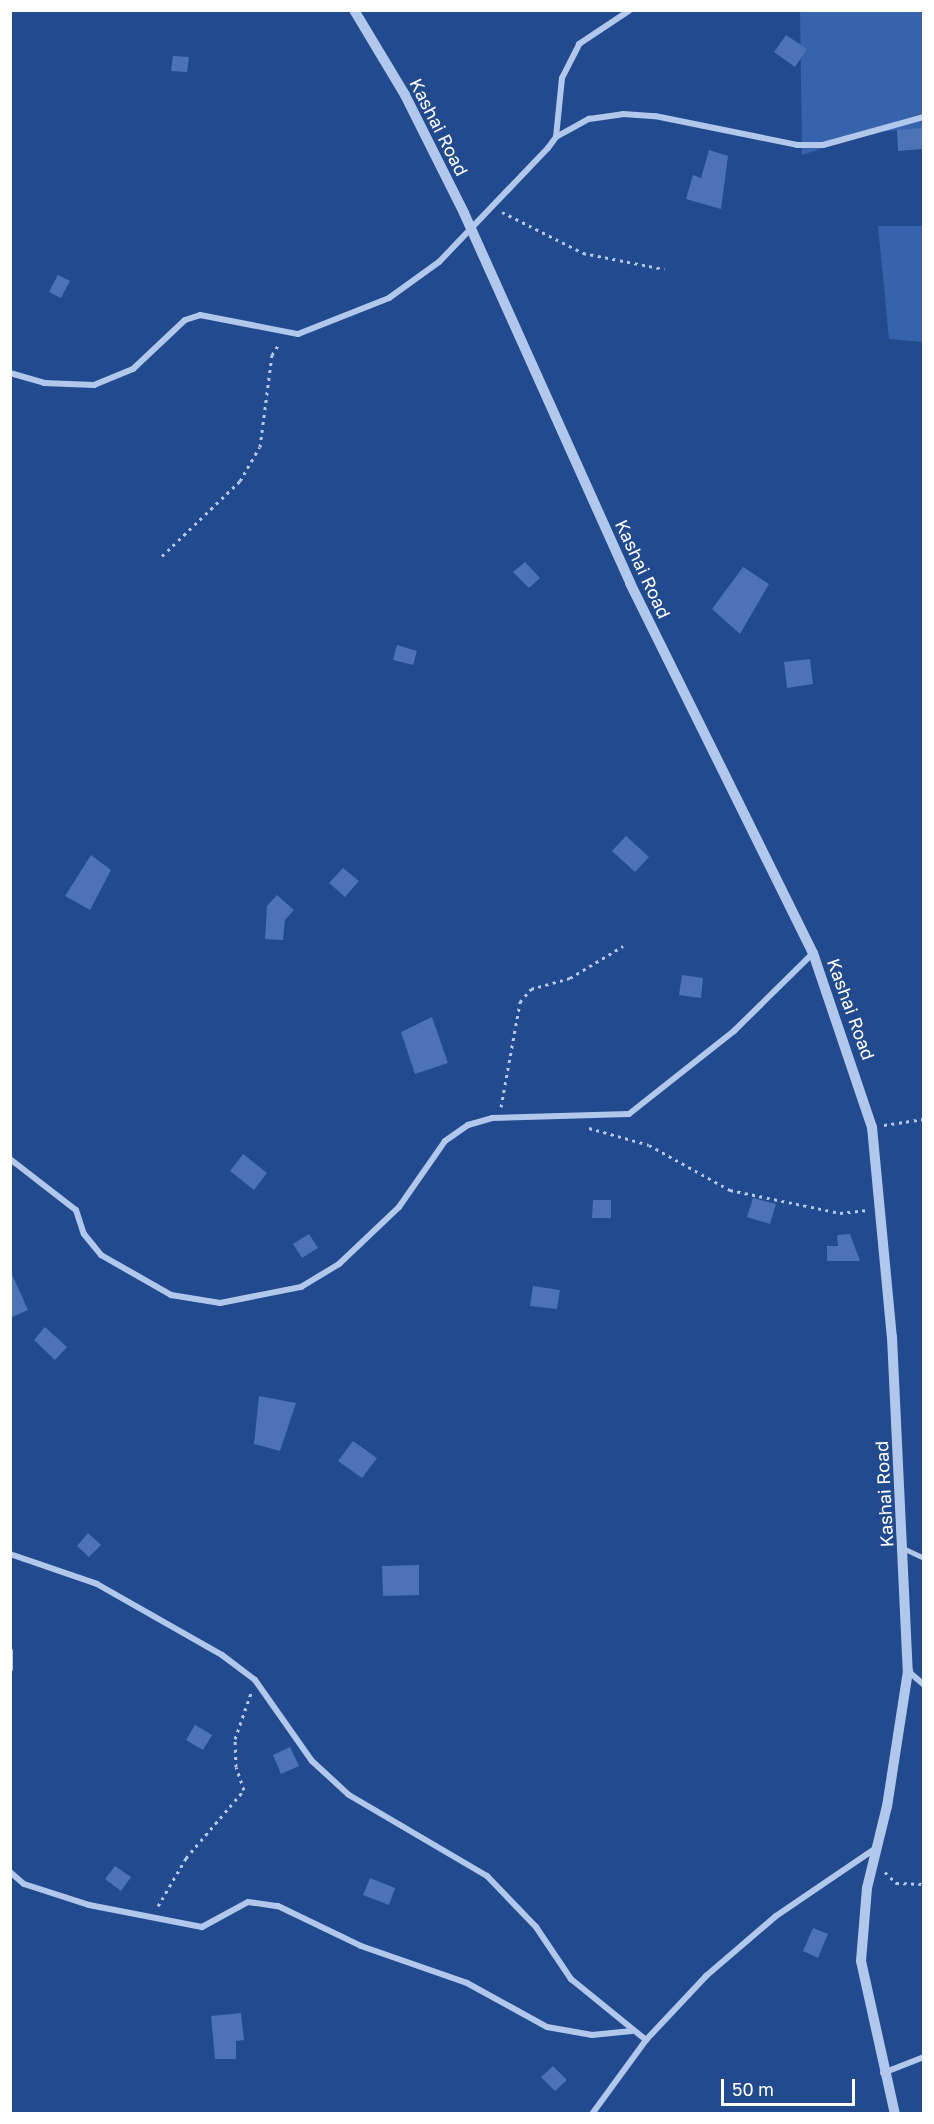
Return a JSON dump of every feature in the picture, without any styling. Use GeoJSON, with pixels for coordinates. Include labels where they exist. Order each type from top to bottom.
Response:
{"type":"FeatureCollection","features":[{"type":"Feature","properties":{"kind":"street","name":"Kashai Road"},"geometry":{"type":"LineString","coordinates":[[354,10],[405,95],[471,229],[630,583],[813,952],[872,1127],[883,1208],[908,1671],[876,1859],[867,1888],[861,1960],[882,2073],[895,2114]]}},
{"type":"Feature","properties":{"kind":"street"},"geometry":{"type":"LineString","coordinates":[[556,137],[562,78],[579,44],[630,10]]}},
{"type":"Feature","properties":{"kind":"street"},"geometry":{"type":"LineString","coordinates":[[10,374],[67,386],[113,381],[185,320],[200,315],[298,334],[388,298],[439,262],[556,137],[589,118],[623,114],[655,116],[797,145],[824,145],[924,117]]}},
{"type":"Feature","properties":{"kind":"street"},"geometry":{"type":"LineString","coordinates":[[10,1159],[76,1210],[84,1234],[101,1255],[171,1295],[220,1303],[301,1287],[321,1277],[399,1207],[445,1141],[468,1125],[500,1118],[560,1115],[612,1118],[642,1107],[734,1031],[813,952]]}},
{"type":"Feature","properties":{"kind":"street"},"geometry":{"type":"LineString","coordinates":[[10,1554],[96,1584],[222,1655],[255,1680],[312,1761],[349,1795],[487,1876],[536,1927],[571,1979],[632,2031],[646,2040]]}},
{"type":"Feature","properties":{"kind":"street"},"geometry":{"type":"LineString","coordinates":[[10,1651],[10,1669]]}},
{"type":"Feature","properties":{"kind":"street"},"geometry":{"type":"LineString","coordinates":[[908,1671],[924,1684]]}},
{"type":"Feature","properties":{"kind":"street"},"geometry":{"type":"LineString","coordinates":[[592,2114],[646,2040],[689,1992],[776,1916],[878,1847]]}},
{"type":"Feature","properties":{"kind":"street"},"geometry":{"type":"LineString","coordinates":[[10,1872],[24,1884],[66,1899],[202,1927],[248,1902],[278,1906],[351,1942],[467,1983],[547,2027],[592,2035],[632,2031]]}},
{"type":"Feature","properties":{"kind":"street"},"geometry":{"type":"LineString","coordinates":[[882,2073],[924,2057]]}},
{"type":"Feature","properties":{"kind":"lane"},"geometry":{"type":"LineString","coordinates":[[903,1548],[924,1558]]}},
{"type":"Feature","properties":{"kind":"path"},"geometry":{"type":"LineString","coordinates":[[490,206],[583,253],[664,269]]}},
{"type":"Feature","properties":{"kind":"path"},"geometry":{"type":"LineString","coordinates":[[162,556],[245,473],[265,436],[272,355],[278,344],[298,334]]}},
{"type":"Feature","properties":{"kind":"path"},"geometry":{"type":"LineString","coordinates":[[500,1118],[520,1002],[531,989],[570,978],[623,946]]}},
{"type":"Feature","properties":{"kind":"path"},"geometry":{"type":"LineString","coordinates":[[560,1115],[649,1145],[730,1190],[840,1213],[883,1208]]}},
{"type":"Feature","properties":{"kind":"path"},"geometry":{"type":"LineString","coordinates":[[872,1127],[924,1119]]}},
{"type":"Feature","properties":{"kind":"path"},"geometry":{"type":"LineString","coordinates":[[153,1918],[186,1858],[244,1790],[236,1767],[235,1739],[255,1680]]}},
{"type":"Feature","properties":{"kind":"path"},"geometry":{"type":"LineString","coordinates":[[876,1859],[896,1883],[924,1884]]}},
{"type":"Feature","properties":{"kind":"shaded area"},"geometry":{"type":"Polygon","coordinates":[[[800,11],[923,11],[923,129],[871,132],[802,155],[800,11]]]}},
{"type":"Feature","properties":{"kind":"shaded area"},"geometry":{"type":"Polygon","coordinates":[[[878,226],[923,226],[923,342],[889,339],[878,226]]]}},
{"type":"Feature","properties":{"kind":"building"},"geometry":{"type":"Polygon","coordinates":[[[786,35],[807,49],[795,67],[774,52],[786,35]]]}},
{"type":"Feature","properties":{"kind":"building"},"geometry":{"type":"Polygon","coordinates":[[[173,56],[189,57],[187,72],[171,71],[173,56]]]}},
{"type":"Feature","properties":{"kind":"building"},"geometry":{"type":"Polygon","coordinates":[[[922,128],[923,149],[898,151],[897,130],[922,128]]]}},
{"type":"Feature","properties":{"kind":"building"},"geometry":{"type":"Polygon","coordinates":[[[709,150],[728,156],[721,209],[686,199],[693,175],[701,178],[709,150]]]}},
{"type":"Feature","properties":{"kind":"building"},"geometry":{"type":"Polygon","coordinates":[[[58,275],[70,281],[61,298],[49,292],[58,275]]]}},
{"type":"Feature","properties":{"kind":"building"},"geometry":{"type":"Polygon","coordinates":[[[525,562],[540,578],[529,588],[513,572],[525,562]]]}},
{"type":"Feature","properties":{"kind":"building"},"geometry":{"type":"Polygon","coordinates":[[[743,567],[769,584],[740,634],[712,609],[743,567]]]}},
{"type":"Feature","properties":{"kind":"building"},"geometry":{"type":"Polygon","coordinates":[[[397,645],[417,651],[413,665],[393,660],[397,645]]]}},
{"type":"Feature","properties":{"kind":"building"},"geometry":{"type":"Polygon","coordinates":[[[810,659],[813,684],[787,688],[784,662],[810,659]]]}},
{"type":"Feature","properties":{"kind":"building"},"geometry":{"type":"Polygon","coordinates":[[[626,836],[649,857],[635,872],[612,851],[626,836]]]}},
{"type":"Feature","properties":{"kind":"building"},"geometry":{"type":"Polygon","coordinates":[[[91,855],[111,870],[90,910],[65,896],[91,855]]]}},
{"type":"Feature","properties":{"kind":"building"},"geometry":{"type":"Polygon","coordinates":[[[343,868],[359,881],[345,897],[329,883],[343,868]]]}},
{"type":"Feature","properties":{"kind":"building"},"geometry":{"type":"Polygon","coordinates":[[[277,895],[294,910],[285,920],[283,940],[265,939],[267,906],[277,895]]]}},
{"type":"Feature","properties":{"kind":"building"},"geometry":{"type":"Polygon","coordinates":[[[682,975],[703,978],[701,998],[679,995],[682,975]]]}},
{"type":"Feature","properties":{"kind":"building"},"geometry":{"type":"Polygon","coordinates":[[[432,1017],[448,1063],[415,1074],[401,1032],[432,1017]]]}},
{"type":"Feature","properties":{"kind":"building"},"geometry":{"type":"Polygon","coordinates":[[[243,1154],[267,1173],[254,1190],[230,1171],[243,1154]]]}},
{"type":"Feature","properties":{"kind":"building"},"geometry":{"type":"Polygon","coordinates":[[[753,1198],[776,1204],[770,1224],[747,1217],[753,1198]]]}},
{"type":"Feature","properties":{"kind":"building"},"geometry":{"type":"Polygon","coordinates":[[[593,1200],[611,1200],[611,1218],[592,1218],[593,1200]]]}},
{"type":"Feature","properties":{"kind":"building"},"geometry":{"type":"Polygon","coordinates":[[[309,1234],[318,1248],[302,1258],[293,1244],[309,1234]]]}},
{"type":"Feature","properties":{"kind":"building"},"geometry":{"type":"Polygon","coordinates":[[[850,1234],[860,1261],[827,1261],[827,1246],[838,1246],[837,1235],[850,1234]]]}},
{"type":"Feature","properties":{"kind":"building"},"geometry":{"type":"Polygon","coordinates":[[[10,1270],[28,1310],[10,1318],[10,1270]]]}},
{"type":"Feature","properties":{"kind":"building"},"geometry":{"type":"Polygon","coordinates":[[[533,1286],[560,1290],[557,1309],[530,1306],[533,1286]]]}},
{"type":"Feature","properties":{"kind":"building"},"geometry":{"type":"Polygon","coordinates":[[[45,1327],[67,1347],[55,1360],[34,1340],[45,1327]]]}},
{"type":"Feature","properties":{"kind":"building"},"geometry":{"type":"Polygon","coordinates":[[[259,1396],[296,1403],[280,1451],[254,1444],[259,1396]]]}},
{"type":"Feature","properties":{"kind":"building"},"geometry":{"type":"Polygon","coordinates":[[[353,1441],[377,1458],[362,1478],[338,1461],[353,1441]]]}},
{"type":"Feature","properties":{"kind":"building"},"geometry":{"type":"Polygon","coordinates":[[[88,1533],[101,1545],[89,1557],[77,1546],[88,1533]]]}},
{"type":"Feature","properties":{"kind":"building"},"geometry":{"type":"Polygon","coordinates":[[[419,1565],[419,1595],[383,1596],[382,1566],[419,1565]]]}},
{"type":"Feature","properties":{"kind":"building"},"geometry":{"type":"Polygon","coordinates":[[[195,1725],[212,1735],[203,1750],[186,1740],[195,1725]]]}},
{"type":"Feature","properties":{"kind":"building"},"geometry":{"type":"Polygon","coordinates":[[[290,1747],[299,1766],[281,1774],[273,1755],[290,1747]]]}},
{"type":"Feature","properties":{"kind":"building"},"geometry":{"type":"Polygon","coordinates":[[[115,1866],[131,1877],[121,1891],[105,1879],[115,1866]]]}},
{"type":"Feature","properties":{"kind":"building"},"geometry":{"type":"Polygon","coordinates":[[[370,1878],[395,1888],[389,1905],[363,1895],[370,1878]]]}},
{"type":"Feature","properties":{"kind":"building"},"geometry":{"type":"Polygon","coordinates":[[[813,1928],[828,1934],[818,1958],[803,1951],[813,1928]]]}},
{"type":"Feature","properties":{"kind":"building"},"geometry":{"type":"Polygon","coordinates":[[[241,2013],[244,2040],[236,2041],[236,2059],[215,2059],[211,2016],[241,2013]]]}},
{"type":"Feature","properties":{"kind":"building"},"geometry":{"type":"Polygon","coordinates":[[[553,2066],[567,2080],[555,2091],[541,2077],[553,2066]]]}}]}
